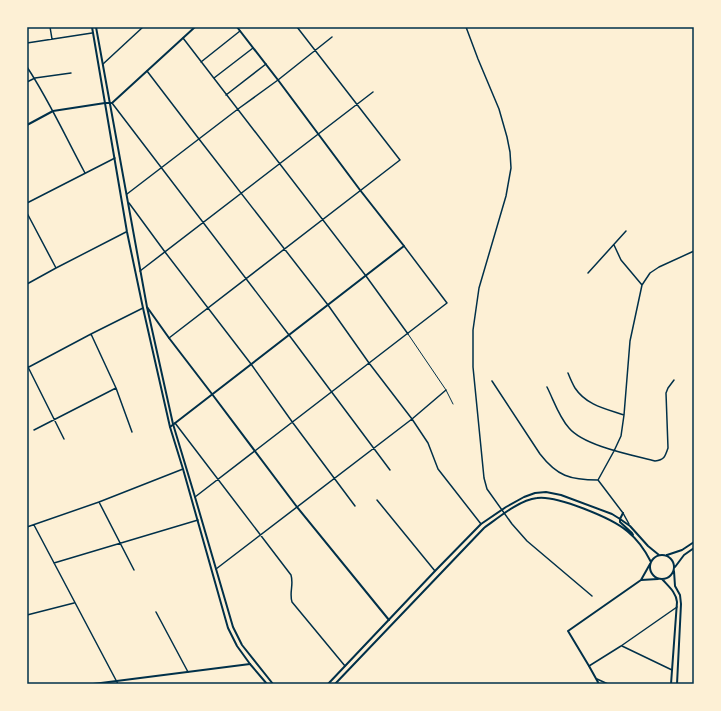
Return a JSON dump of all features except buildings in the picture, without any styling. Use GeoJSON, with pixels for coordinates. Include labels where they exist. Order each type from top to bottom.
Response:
{"type":"FeatureCollection","features":[{"type":"Feature","properties":{"kind":"main road"},"geometry":{"type":"LineString","coordinates":[[92,27],[127,232],[170,427],[228,628],[250,664],[267,684]]}},
{"type":"Feature","properties":{"kind":"main road"},"geometry":{"type":"LineString","coordinates":[[27,125],[53,111],[111,103],[195,27]]}},
{"type":"Feature","properties":{"kind":"main road"},"geometry":{"type":"LineString","coordinates":[[170,427],[404,246],[237,27]]}},
{"type":"Feature","properties":{"kind":"main road"},"geometry":{"type":"LineString","coordinates":[[97,28],[102,64],[111,103],[140,271],[174,424],[233,627],[242,645],[273,684]]}},
{"type":"Feature","properties":{"kind":"main road"},"geometry":{"type":"LineString","coordinates":[[147,307],[297,507],[388,620]]}},
{"type":"Feature","properties":{"kind":"main road"},"geometry":{"type":"LineString","coordinates":[[328,684],[481,524],[524,497],[535,493],[546,492],[561,495],[612,514],[630,526],[648,546],[660,555]]}},
{"type":"Feature","properties":{"kind":"main road"},"geometry":{"type":"LineString","coordinates":[[335,684],[484,528],[508,511],[536,498],[560,500],[605,517],[618,524],[634,538],[647,554],[651,571],[658,579]]}},
{"type":"Feature","properties":{"kind":"main road"},"geometry":{"type":"LineString","coordinates":[[620,519],[623,513]]}},
{"type":"Feature","properties":{"kind":"main road"},"geometry":{"type":"LineString","coordinates":[[620,519],[620,522],[632,533],[634,538]]}},
{"type":"Feature","properties":{"kind":"main road"},"geometry":{"type":"LineString","coordinates":[[599,684],[568,631],[641,580],[653,559],[660,555],[667,555],[682,550],[694,542]]}},
{"type":"Feature","properties":{"kind":"main road"},"geometry":{"type":"LineString","coordinates":[[641,580],[662,579],[669,577],[684,555],[694,548]]}},
{"type":"Feature","properties":{"kind":"main road"},"geometry":{"type":"LineString","coordinates":[[667,555],[673,560],[675,568]]}},
{"type":"Feature","properties":{"kind":"main road"},"geometry":{"type":"LineString","coordinates":[[674,571],[675,586],[681,599],[676,684]]}},
{"type":"Feature","properties":{"kind":"main road"},"geometry":{"type":"LineString","coordinates":[[662,579],[676,597],[677,607],[671,684]]}},
{"type":"Feature","properties":{"kind":"main road"},"geometry":{"type":"LineString","coordinates":[[93,684],[250,664]]}},
{"type":"Feature","properties":{"kind":"street"},"geometry":{"type":"LineString","coordinates":[[50,27],[52,39]]}},
{"type":"Feature","properties":{"kind":"street"},"geometry":{"type":"LineString","coordinates":[[102,64],[143,27]]}},
{"type":"Feature","properties":{"kind":"street"},"geometry":{"type":"LineString","coordinates":[[169,338],[400,160],[297,27]]}},
{"type":"Feature","properties":{"kind":"street"},"geometry":{"type":"LineString","coordinates":[[466,27],[499,109],[510,152],[510,168],[506,196],[479,288],[474,330],[473,367],[484,478],[487,489],[512,524],[527,541],[592,596]]}},
{"type":"Feature","properties":{"kind":"street"},"geometry":{"type":"LineString","coordinates":[[201,62],[240,31]]}},
{"type":"Feature","properties":{"kind":"street"},"geometry":{"type":"LineString","coordinates":[[27,43],[93,33]]}},
{"type":"Feature","properties":{"kind":"street"},"geometry":{"type":"LineString","coordinates":[[126,195],[278,80],[332,37]]}},
{"type":"Feature","properties":{"kind":"street"},"geometry":{"type":"LineString","coordinates":[[183,38],[366,276],[408,334]]}},
{"type":"Feature","properties":{"kind":"street"},"geometry":{"type":"LineString","coordinates":[[214,78],[253,48]]}},
{"type":"Feature","properties":{"kind":"street"},"geometry":{"type":"LineString","coordinates":[[226,94],[266,64]]}},
{"type":"Feature","properties":{"kind":"street"},"geometry":{"type":"LineString","coordinates":[[27,67],[35,78],[85,173]]}},
{"type":"Feature","properties":{"kind":"street"},"geometry":{"type":"LineString","coordinates":[[147,71],[328,305],[369,363],[412,419],[428,443],[438,469],[481,524]]}},
{"type":"Feature","properties":{"kind":"street"},"geometry":{"type":"LineString","coordinates":[[27,82],[35,78],[71,73]]}},
{"type":"Feature","properties":{"kind":"street"},"geometry":{"type":"LineString","coordinates":[[140,271],[373,92]]}},
{"type":"Feature","properties":{"kind":"street"},"geometry":{"type":"LineString","coordinates":[[111,103],[204,223],[390,470]]}},
{"type":"Feature","properties":{"kind":"street"},"geometry":{"type":"LineString","coordinates":[[27,203],[115,158]]}},
{"type":"Feature","properties":{"kind":"street"},"geometry":{"type":"LineString","coordinates":[[127,202],[251,364],[355,506]]}},
{"type":"Feature","properties":{"kind":"street"},"geometry":{"type":"LineString","coordinates":[[27,213],[56,268]]}},
{"type":"Feature","properties":{"kind":"street"},"geometry":{"type":"LineString","coordinates":[[27,284],[127,232]]}},
{"type":"Feature","properties":{"kind":"street"},"geometry":{"type":"LineString","coordinates":[[588,273],[626,232]]}},
{"type":"Feature","properties":{"kind":"street"},"geometry":{"type":"LineString","coordinates":[[614,245],[621,260],[642,285]]}},
{"type":"Feature","properties":{"kind":"street"},"geometry":{"type":"LineString","coordinates":[[196,497],[447,303],[404,246]]}},
{"type":"Feature","properties":{"kind":"street"},"geometry":{"type":"LineString","coordinates":[[598,480],[621,436],[630,341],[642,285],[650,273],[659,267],[694,251]]}},
{"type":"Feature","properties":{"kind":"street"},"geometry":{"type":"LineString","coordinates":[[64,439],[27,367],[143,308]]}},
{"type":"Feature","properties":{"kind":"street"},"geometry":{"type":"LineString","coordinates":[[91,334],[116,388],[132,432]]}},
{"type":"Feature","properties":{"kind":"street"},"geometry":{"type":"LineString","coordinates":[[568,373],[575,387],[587,401],[624,415]]}},
{"type":"Feature","properties":{"kind":"street"},"geometry":{"type":"LineString","coordinates":[[547,387],[562,418],[568,428],[575,434],[585,440],[614,451],[655,461],[662,460],[668,448],[666,393],[674,380]]}},
{"type":"Feature","properties":{"kind":"street"},"geometry":{"type":"LineString","coordinates":[[492,381],[548,464],[557,471],[568,476],[582,480],[598,480]]}},
{"type":"Feature","properties":{"kind":"street"},"geometry":{"type":"LineString","coordinates":[[34,430],[116,388]]}},
{"type":"Feature","properties":{"kind":"street"},"geometry":{"type":"LineString","coordinates":[[216,569],[412,419],[446,390]]}},
{"type":"Feature","properties":{"kind":"street"},"geometry":{"type":"LineString","coordinates":[[174,424],[291,575],[293,582],[291,596],[292,602],[345,666]]}},
{"type":"Feature","properties":{"kind":"street"},"geometry":{"type":"LineString","coordinates":[[27,528],[183,469]]}},
{"type":"Feature","properties":{"kind":"street"},"geometry":{"type":"LineString","coordinates":[[598,480],[623,513],[630,526]]}},
{"type":"Feature","properties":{"kind":"street"},"geometry":{"type":"LineString","coordinates":[[377,500],[435,571]]}},
{"type":"Feature","properties":{"kind":"street"},"geometry":{"type":"LineString","coordinates":[[99,502],[134,570]]}},
{"type":"Feature","properties":{"kind":"street"},"geometry":{"type":"LineString","coordinates":[[54,563],[198,520]]}},
{"type":"Feature","properties":{"kind":"street"},"geometry":{"type":"LineString","coordinates":[[34,525],[118,684]]}},
{"type":"Feature","properties":{"kind":"street"},"geometry":{"type":"LineString","coordinates":[[27,614],[74,602]]}},
{"type":"Feature","properties":{"kind":"street"},"geometry":{"type":"LineString","coordinates":[[589,666],[621,646],[677,607]]}},
{"type":"Feature","properties":{"kind":"street"},"geometry":{"type":"LineString","coordinates":[[156,612],[188,672]]}},
{"type":"Feature","properties":{"kind":"street"},"geometry":{"type":"LineString","coordinates":[[621,646],[672,670]]}},
{"type":"Feature","properties":{"kind":"street"},"geometry":{"type":"LineString","coordinates":[[597,679],[608,684]]}},
{"type":"Feature","properties":{"kind":"lane"},"geometry":{"type":"LineString","coordinates":[[408,334],[446,390],[453,404]]}}]}
